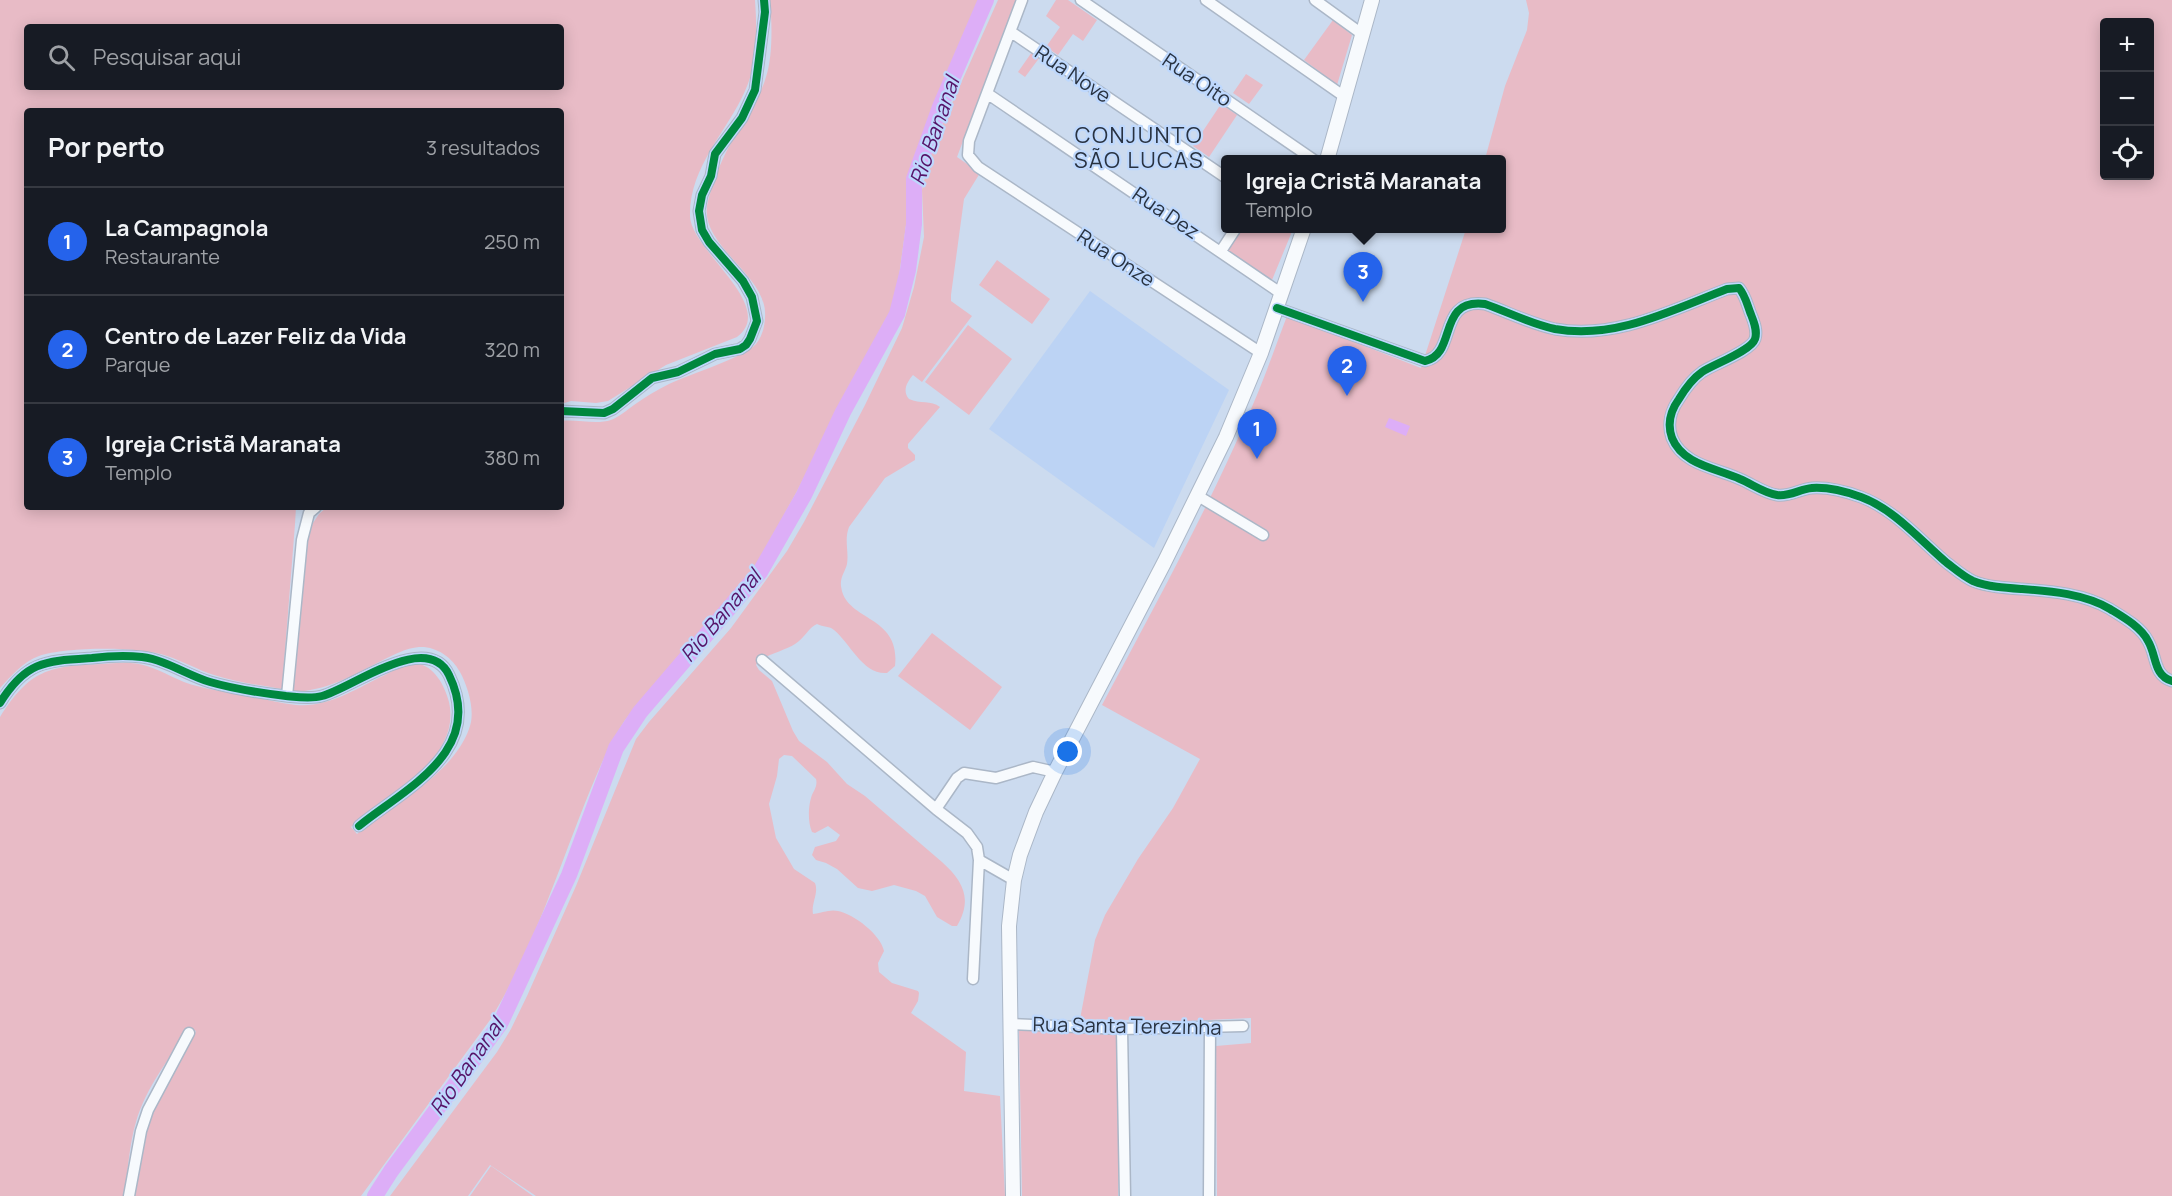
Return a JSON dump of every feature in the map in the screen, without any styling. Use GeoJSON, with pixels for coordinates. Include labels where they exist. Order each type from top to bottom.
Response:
{"type":"FeatureCollection","features":[{"type":"Feature","properties":{"kind":"main road"},"geometry":{"type":"LineString","coordinates":[[1328,155],[1372,0]]}},
{"type":"Feature","properties":{"kind":"main road"},"geometry":{"type":"LineString","coordinates":[[1013,1196],[1009,926],[1014,880],[1027,834],[1055,772],[1198,496],[1261,353],[1302,233]]}},
{"type":"Feature","properties":{"kind":"street"},"geometry":{"type":"LineString","coordinates":[[564,411],[604,413],[613,409],[652,378],[678,372],[715,354],[740,349],[750,339],[757,321],[752,297],[743,281],[709,242],[702,230],[699,211],[702,195],[711,176],[715,154],[742,118],[755,90],[764,0]]}},
{"type":"Feature","properties":{"kind":"street"},"geometry":{"type":"LineString","coordinates":[[988,94],[1022,0]]}},
{"type":"Feature","properties":{"kind":"street","name":"Rua Oito"},"geometry":{"type":"LineString","coordinates":[[1081,0],[1308,155]]}},
{"type":"Feature","properties":{"kind":"street"},"geometry":{"type":"LineString","coordinates":[[1206,0],[1345,97]]}},
{"type":"Feature","properties":{"kind":"street"},"geometry":{"type":"LineString","coordinates":[[1316,0],[1362,34]]}},
{"type":"Feature","properties":{"kind":"street","name":"Rua Nove"},"geometry":{"type":"LineString","coordinates":[[1011,32],[1221,174]]}},
{"type":"Feature","properties":{"kind":"street","name":"Rua Onze"},"geometry":{"type":"LineString","coordinates":[[988,94],[969,141],[968,155],[973,162],[1261,353]]}},
{"type":"Feature","properties":{"kind":"street","name":"Rua Dez"},"geometry":{"type":"LineString","coordinates":[[988,94],[1282,294]]}},
{"type":"Feature","properties":{"kind":"street"},"geometry":{"type":"LineString","coordinates":[[1221,251],[1233,233]]}},
{"type":"Feature","properties":{"kind":"street"},"geometry":{"type":"LineString","coordinates":[[1277,308],[1425,361],[1435,357],[1440,351],[1453,317],[1465,305],[1485,304],[1556,329],[1604,330],[1637,322],[1727,289],[1739,288],[1743,292],[1751,316],[1755,337],[1753,342],[1742,351],[1717,363],[1696,377],[1676,403],[1671,412],[1670,431],[1681,451],[1707,468],[1738,478],[1776,495],[1824,488],[1862,497],[1891,515],[1951,566],[1973,581],[2003,588],[2078,597],[2109,608],[2140,630],[2149,642],[2159,673],[2172,681]]}},
{"type":"Feature","properties":{"kind":"street"},"geometry":{"type":"LineString","coordinates":[[1198,496],[1263,535]]}},
{"type":"Feature","properties":{"kind":"street"},"geometry":{"type":"LineString","coordinates":[[287,696],[302,540],[310,510]]}},
{"type":"Feature","properties":{"kind":"street"},"geometry":{"type":"LineString","coordinates":[[0,703],[12,685],[24,673],[55,660],[117,656],[141,657],[156,660],[209,682],[287,696],[312,698],[322,696],[396,663],[416,658],[439,663],[449,675],[458,713],[457,725],[447,749],[433,768],[412,788],[359,826]]}},
{"type":"Feature","properties":{"kind":"street"},"geometry":{"type":"LineString","coordinates":[[762,660],[967,833],[977,847],[979,860],[973,979]]}},
{"type":"Feature","properties":{"kind":"street"},"geometry":{"type":"LineString","coordinates":[[936,809],[957,778],[964,773],[996,778],[1033,767],[1055,772]]}},
{"type":"Feature","properties":{"kind":"street"},"geometry":{"type":"LineString","coordinates":[[979,860],[1014,880]]}},
{"type":"Feature","properties":{"kind":"street","name":"Rua Santa Terezinha"},"geometry":{"type":"LineString","coordinates":[[1011,1024],[1122,1029],[1243,1026]]}},
{"type":"Feature","properties":{"kind":"street"},"geometry":{"type":"LineString","coordinates":[[1209,1196],[1210,1028]]}},
{"type":"Feature","properties":{"kind":"street"},"geometry":{"type":"LineString","coordinates":[[1122,1029],[1125,1196]]}},
{"type":"Feature","properties":{"kind":"street"},"geometry":{"type":"LineString","coordinates":[[129,1196],[141,1131],[148,1110],[189,1033]]}},
{"type":"Feature","properties":{"kind":"shaded area"},"geometry":{"type":"Polygon","coordinates":[[[0,0],[755,0],[756,46],[749,80],[737,106],[702,166],[691,198],[690,216],[694,230],[740,294],[747,310],[747,324],[737,337],[666,365],[608,401],[596,403],[571,401],[564,403],[564,108],[24,108],[24,510],[296,510],[282,689],[222,677],[155,653],[122,649],[84,649],[51,653],[33,659],[13,674],[0,688],[0,0]]]}},
{"type":"Feature","properties":{"kind":"shaded area"},"geometry":{"type":"Polygon","coordinates":[[[770,0],[981,0],[937,98],[909,172],[906,225],[894,304],[880,337],[852,384],[757,564],[646,694],[612,741],[526,952],[490,1020],[361,1196],[135,1196],[144,1141],[155,1106],[196,1031],[189,1028],[159,1073],[140,1109],[132,1140],[124,1196],[0,1196],[0,717],[21,689],[31,680],[54,669],[83,665],[136,663],[202,687],[281,703],[308,705],[342,696],[392,671],[415,664],[433,671],[445,689],[449,702],[450,722],[444,741],[433,758],[418,774],[351,827],[357,834],[436,774],[461,745],[469,729],[472,715],[463,678],[453,662],[443,654],[425,647],[409,649],[338,682],[316,689],[292,692],[308,538],[313,523],[324,510],[564,510],[564,421],[611,420],[665,386],[729,360],[756,344],[764,326],[764,305],[750,279],[719,242],[711,229],[707,215],[708,201],[720,165],[763,86],[771,49],[770,0]]]}},
{"type":"Feature","properties":{"kind":"shaded area"},"geometry":{"type":"Polygon","coordinates":[[[998,0],[1016,0],[957,157],[980,173],[964,199],[951,295],[951,301],[972,316],[922,382],[913,375],[907,384],[906,393],[909,399],[940,407],[908,444],[908,448],[915,455],[915,460],[885,478],[849,527],[848,532],[847,564],[841,583],[845,598],[852,606],[882,627],[890,637],[895,649],[895,666],[887,673],[871,669],[834,630],[817,624],[791,647],[763,658],[756,665],[772,681],[799,741],[827,762],[847,784],[865,796],[942,862],[960,883],[965,899],[964,907],[957,926],[952,926],[937,917],[925,896],[916,891],[894,885],[872,891],[858,888],[837,869],[816,860],[812,855],[815,847],[836,841],[840,835],[828,826],[815,833],[812,832],[809,811],[816,779],[792,756],[784,755],[779,759],[769,804],[776,838],[794,869],[815,883],[813,914],[838,911],[852,916],[872,932],[878,938],[884,951],[878,963],[879,972],[892,983],[919,993],[918,1001],[911,1013],[966,1052],[964,1091],[1000,1096],[1005,1196],[536,1196],[490,1165],[468,1196],[390,1196],[497,1052],[511,1029],[576,886],[636,739],[731,628],[787,551],[865,405],[902,328],[914,287],[924,237],[922,190],[928,164],[937,137],[998,0]]]}},
{"type":"Feature","properties":{"kind":"shaded area"},"geometry":{"type":"Polygon","coordinates":[[[1056,0],[1068,0],[1097,20],[1083,41],[1073,34],[1058,55],[1046,47],[1060,27],[1046,16],[1056,0]]]}},
{"type":"Feature","properties":{"kind":"shaded area"},"geometry":{"type":"Polygon","coordinates":[[[1526,0],[2172,0],[2172,1196],[1217,1196],[1216,1046],[1251,1043],[1251,1018],[1186,1021],[1080,1019],[1095,940],[1105,915],[1138,859],[1173,808],[1200,759],[1102,705],[1210,498],[1255,400],[1287,316],[1421,368],[1465,233],[1506,233],[1506,155],[1486,155],[1505,86],[1527,30],[1529,13],[1526,0]]]}},
{"type":"Feature","properties":{"kind":"shaded area"},"geometry":{"type":"Polygon","coordinates":[[[1333,20],[1352,35],[1337,85],[1304,60],[1333,20]]]}},
{"type":"Feature","properties":{"kind":"shaded area"},"geometry":{"type":"Polygon","coordinates":[[[1032,52],[1040,57],[1025,77],[1018,72],[1032,52]]]}},
{"type":"Feature","properties":{"kind":"shaded area"},"geometry":{"type":"Polygon","coordinates":[[[1246,74],[1263,85],[1249,104],[1233,93],[1246,74]]]}},
{"type":"Feature","properties":{"kind":"shaded area"},"geometry":{"type":"Polygon","coordinates":[[[1221,104],[1237,115],[1209,157],[1193,146],[1221,104]]]}},
{"type":"Feature","properties":{"kind":"shaded area"},"geometry":{"type":"Polygon","coordinates":[[[1236,233],[1291,233],[1272,280],[1226,249],[1236,233]]]}},
{"type":"Feature","properties":{"kind":"shaded area"},"geometry":{"type":"Polygon","coordinates":[[[997,260],[1050,299],[1032,324],[979,285],[997,260]]]}},
{"type":"Feature","properties":{"kind":"shaded area"},"geometry":{"type":"Polygon","coordinates":[[[1090,291],[1229,390],[1154,548],[989,429],[1090,291]]]}},
{"type":"Feature","properties":{"kind":"shaded area"},"geometry":{"type":"Polygon","coordinates":[[[968,325],[1012,359],[969,415],[925,382],[968,325]]]}},
{"type":"Feature","properties":{"kind":"shaded area"},"geometry":{"type":"Polygon","coordinates":[[[1389,418],[1410,426],[1406,436],[1385,427],[1389,418]]]}},
{"type":"Feature","properties":{"kind":"shaded area"},"geometry":{"type":"Polygon","coordinates":[[[932,633],[1002,687],[970,730],[898,676],[932,633]]]}},
{"type":"Feature","properties":{"kind":"shaded area"},"geometry":{"type":"Polygon","coordinates":[[[1019,1028],[1116,1032],[1120,1135],[1118,1196],[1022,1196],[1019,1028]]]}},
{"type":"Feature","properties":{"kind":"shaded area"},"geometry":{"type":"Polygon","coordinates":[[[491,1166],[533,1196],[470,1196],[491,1166]]]}},
{"type":"Feature","properties":{"kind":"waterway","name":"Rio Bananal"},"geometry":{"type":"LineString","coordinates":[[375,1196],[500,1024],[569,875],[616,748],[640,712],[760,572],[804,495],[843,412],[897,314],[908,270],[914,224],[914,179],[940,107],[986,0]]}},
{"type":"Feature","properties":{"kind":"cycle path"},"geometry":{"type":"LineString","coordinates":[[564,411],[604,413],[613,409],[652,378],[678,372],[715,354],[740,349],[750,339],[757,321],[752,297],[743,281],[709,242],[702,230],[699,211],[702,195],[711,176],[715,154],[742,118],[755,90],[765,12],[764,0]]}},
{"type":"Feature","properties":{"kind":"cycle path"},"geometry":{"type":"LineString","coordinates":[[1277,308],[1425,361],[1435,356],[1441,348],[1453,318],[1460,309],[1470,304],[1485,304],[1555,329],[1599,330],[1643,321],[1727,289],[1739,288],[1754,322],[1755,339],[1740,353],[1698,375],[1676,403],[1670,428],[1672,438],[1684,454],[1692,460],[1772,494],[1786,495],[1818,488],[1837,490],[1873,502],[1896,517],[1947,563],[1973,581],[1997,587],[2068,594],[2100,604],[2141,631],[2151,647],[2158,670],[2172,681]]}},
{"type":"Feature","properties":{"kind":"cycle path"},"geometry":{"type":"LineString","coordinates":[[0,703],[9,689],[28,671],[49,662],[61,660],[117,656],[142,657],[160,661],[201,679],[238,689],[309,698],[335,691],[388,666],[407,660],[424,658],[438,663],[449,675],[458,702],[457,725],[449,746],[436,765],[418,782],[359,826]]}},
{"type":"Feature","properties":{"kind":"place","name":"Igreja Cristã Maranata"},"geometry":{"type":"Point","coordinates":[1363,302]}},
{"type":"Feature","properties":{"kind":"place","name":"Centro de Lazer Feliz da Vida"},"geometry":{"type":"Point","coordinates":[1347,396]}},
{"type":"Feature","properties":{"kind":"place","name":"La Campagnola"},"geometry":{"type":"Point","coordinates":[1257,459]}},
{"type":"Feature","properties":{"kind":"district","name":"CONJUNTO SÃO LUCAS"},"geometry":{"type":"Point","coordinates":[1139,148]}}]}
